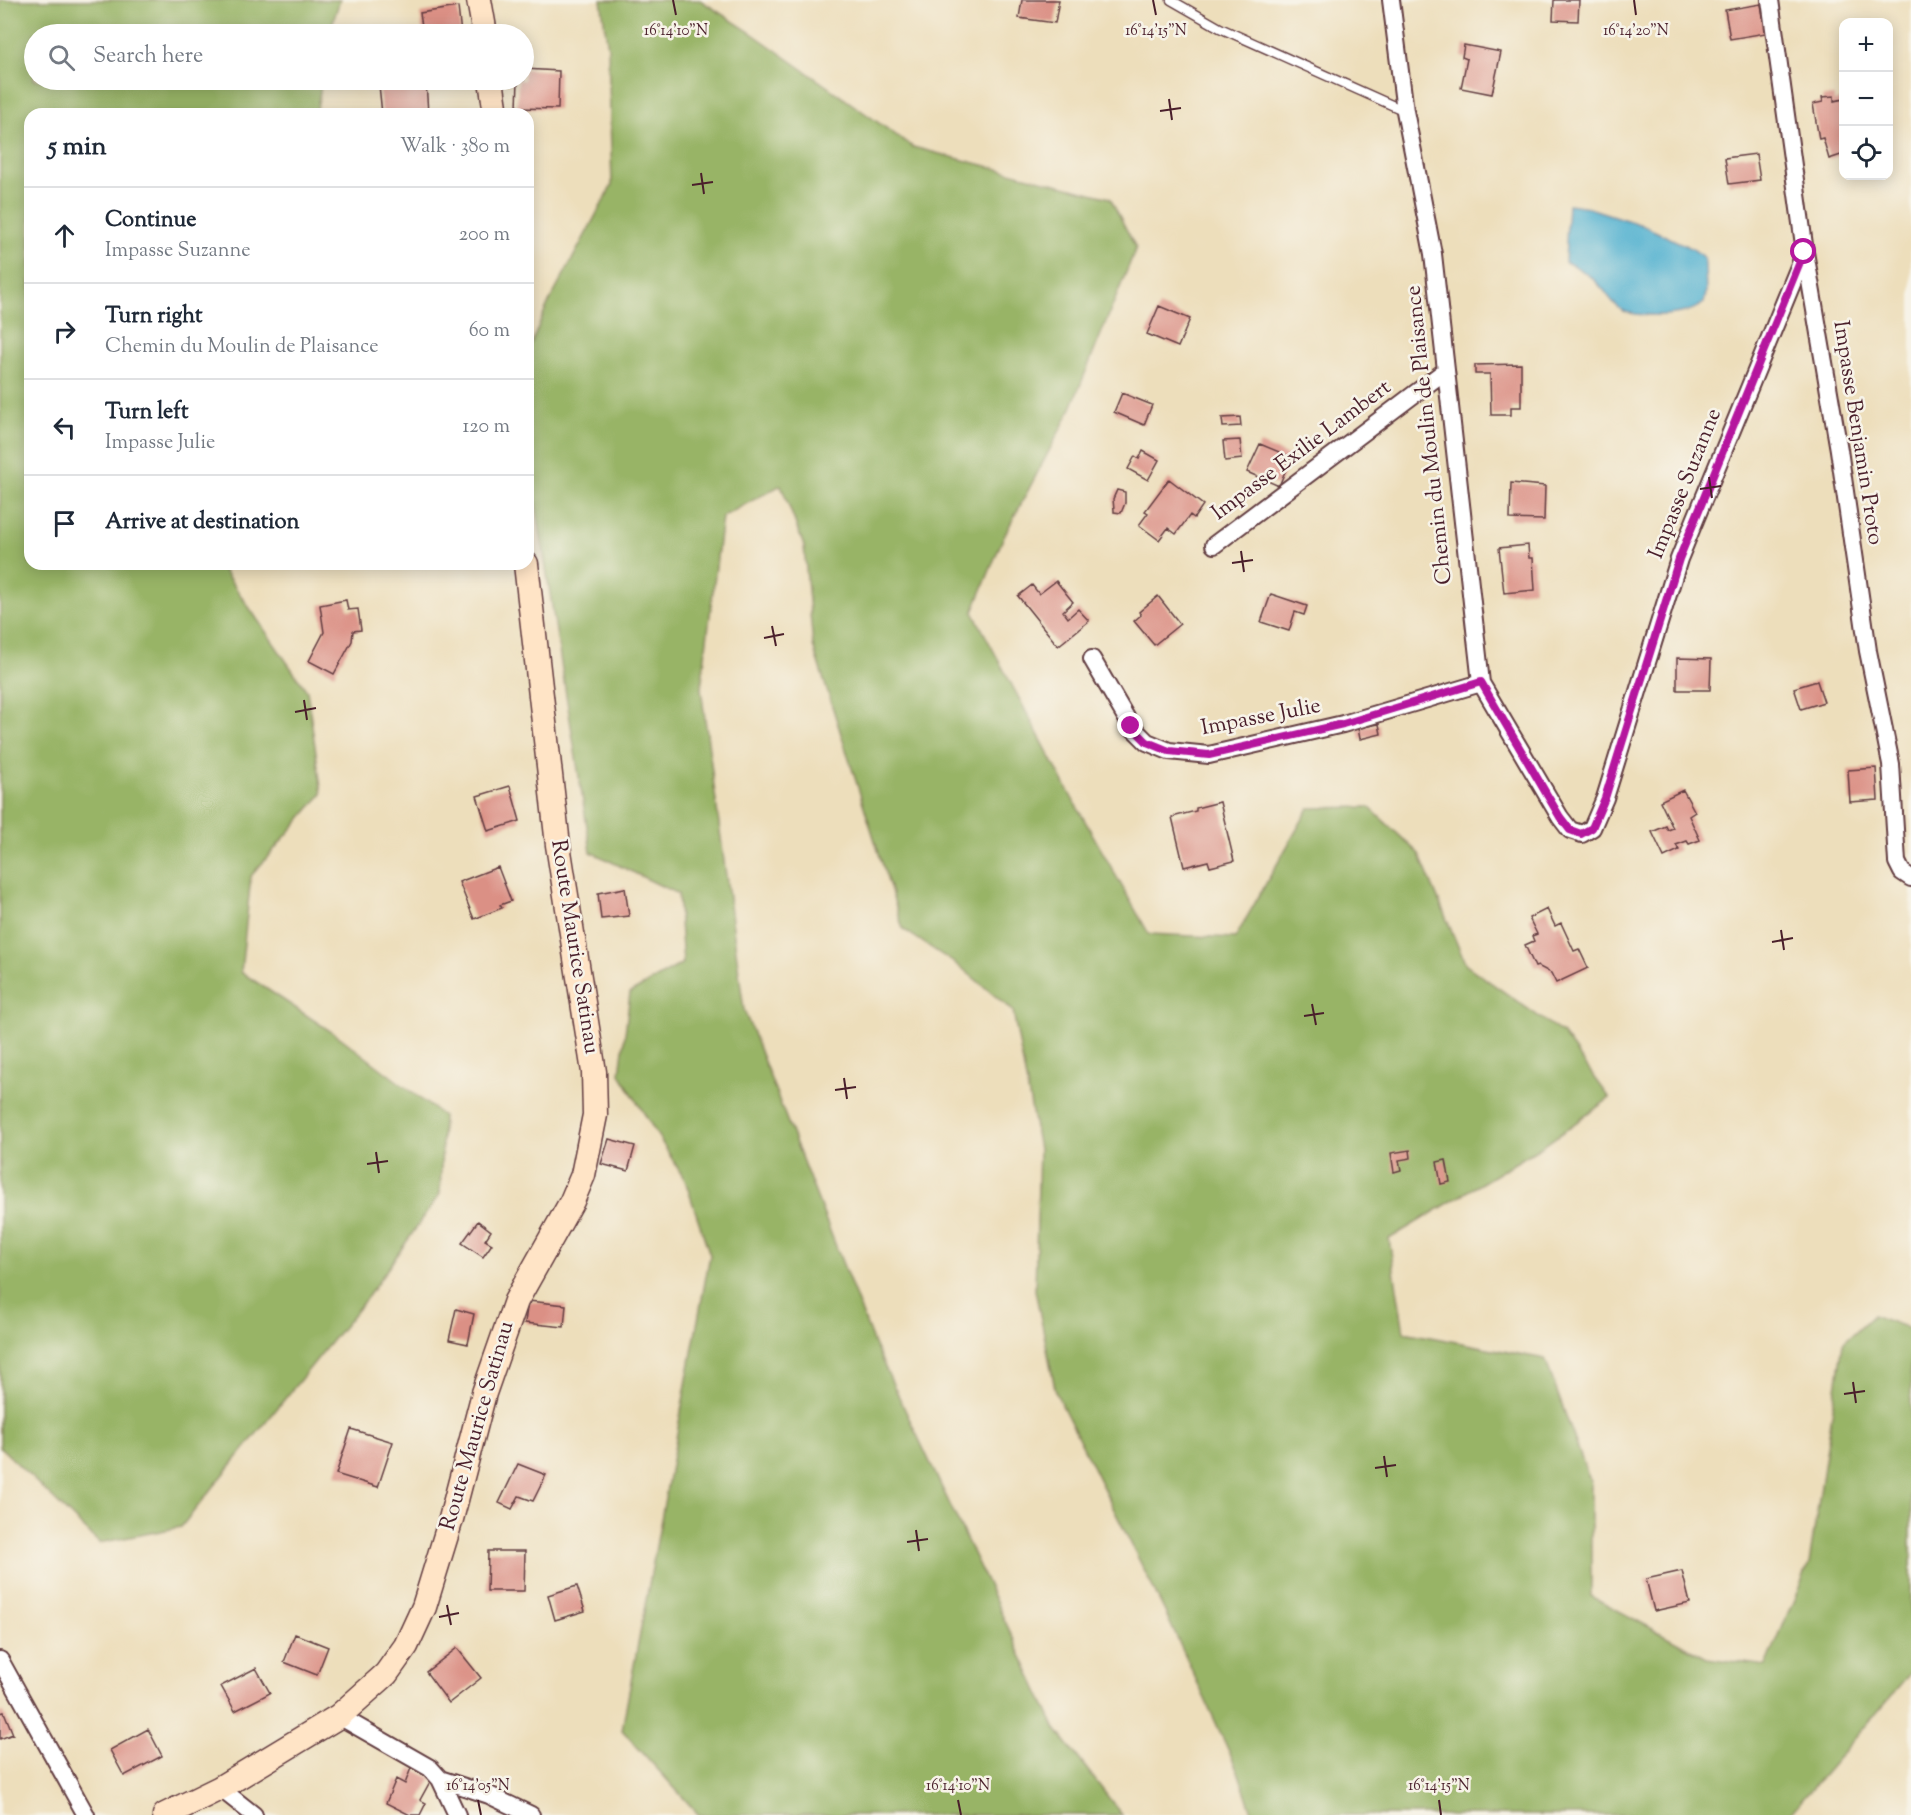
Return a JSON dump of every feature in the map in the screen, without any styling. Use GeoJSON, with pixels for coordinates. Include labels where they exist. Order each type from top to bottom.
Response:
{"type":"FeatureCollection","features":[{"type":"Feature","properties":{"kind":"main road"},"geometry":{"type":"LineString","coordinates":[[479,0],[483,24]]}},
{"type":"Feature","properties":{"kind":"main road"},"geometry":{"type":"LineString","coordinates":[[492,90],[495,108]]}},
{"type":"Feature","properties":{"kind":"main road","name":"Route Maurice Satinau"},"geometry":{"type":"LineString","coordinates":[[165,1815],[220,1788],[339,1716],[386,1674],[406,1646],[424,1607],[451,1519],[484,1393],[516,1301],[572,1202],[583,1175],[594,1115],[594,1072],[558,845],[527,570]]}},
{"type":"Feature","properties":{"kind":"street","name":"Chemin du Moulin de Plaisance"},"geometry":{"type":"LineString","coordinates":[[1391,0],[1405,111],[1432,254],[1481,682],[1560,817],[1570,830],[1581,834]]}},
{"type":"Feature","properties":{"kind":"street","name":"Impasse Benjamin Proto"},"geometry":{"type":"LineString","coordinates":[[1770,0],[1804,252],[1839,450],[1868,651],[1891,764],[1897,862],[1907,875]]}},
{"type":"Feature","properties":{"kind":"street","name":"Impasse Suzanne"},"geometry":{"type":"LineString","coordinates":[[1581,834],[1592,828],[1605,798],[1679,559],[1804,252]]}},
{"type":"Feature","properties":{"kind":"street","name":"Impasse Exilie Lambert"},"geometry":{"type":"LineString","coordinates":[[1214,544],[1445,371]]}},
{"type":"Feature","properties":{"kind":"street","name":"Impasse Julie"},"geometry":{"type":"LineString","coordinates":[[1092,659],[1131,726],[1147,742],[1169,751],[1209,755],[1343,724],[1481,682]]}},
{"type":"Feature","properties":{"kind":"street"},"geometry":{"type":"LineString","coordinates":[[0,1659],[86,1815]]}},
{"type":"Feature","properties":{"kind":"street"},"geometry":{"type":"LineString","coordinates":[[339,1716],[430,1768],[440,1779],[457,1815]]}},
{"type":"Feature","properties":{"kind":"street"},"geometry":{"type":"LineString","coordinates":[[440,1779],[477,1791],[531,1815]]}},
{"type":"Feature","properties":{"kind":"street"},"geometry":{"type":"LineString","coordinates":[[220,1788],[254,1815]]}},
{"type":"Feature","properties":{"kind":"lane"},"geometry":{"type":"LineString","coordinates":[[1171,0],[1220,27],[1405,111]]}},
{"type":"Feature","properties":{"kind":"green space"},"geometry":{"type":"Polygon","coordinates":[[[0,0],[340,0],[332,24],[24,24],[24,90],[320,90],[317,108],[24,108],[24,570],[223,570],[307,691],[322,794],[251,876],[241,972],[341,1038],[443,1116],[440,1194],[369,1295],[181,1527],[99,1543],[0,1447],[0,0]]]}},
{"type":"Feature","properties":{"kind":"green space"},"geometry":{"type":"Polygon","coordinates":[[[601,0],[700,0],[750,32],[913,147],[1110,198],[1136,248],[1069,413],[1003,538],[973,612],[1072,798],[1149,934],[1235,938],[1309,808],[1369,807],[1419,854],[1466,965],[1562,1033],[1610,1098],[1543,1146],[1389,1239],[1404,1332],[1545,1359],[1591,1484],[1591,1596],[1707,1658],[1766,1666],[1809,1564],[1843,1343],[1873,1315],[1911,1329],[1911,1673],[1789,1815],[1253,1815],[1238,1771],[1165,1612],[1056,1393],[1035,1290],[1039,1149],[1013,1011],[963,969],[903,929],[813,646],[804,546],[781,485],[722,517],[701,689],[744,1010],[874,1344],[1056,1729],[1122,1815],[699,1815],[622,1730],[710,1255],[685,1180],[620,1074],[630,993],[683,963],[678,894],[591,852],[534,493],[534,337],[545,310],[612,185],[608,48],[601,0]]]}},
{"type":"Feature","properties":{"kind":"water"},"geometry":{"type":"Polygon","coordinates":[[[1568,204],[1583,206],[1642,225],[1693,249],[1704,258],[1706,293],[1704,303],[1685,312],[1664,315],[1635,314],[1619,308],[1591,277],[1565,262],[1568,204]]]}},
{"type":"Feature","properties":{"kind":"building"},"geometry":{"type":"Polygon","coordinates":[[[1022,0],[1059,0],[1055,23],[1019,18],[1022,0]]]}},
{"type":"Feature","properties":{"kind":"building"},"geometry":{"type":"Polygon","coordinates":[[[1554,0],[1579,0],[1578,21],[1553,20],[1554,0]]]}},
{"type":"Feature","properties":{"kind":"building"},"geometry":{"type":"Polygon","coordinates":[[[1761,4],[1766,33],[1730,39],[1725,10],[1761,4]]]}},
{"type":"Feature","properties":{"kind":"building"},"geometry":{"type":"Polygon","coordinates":[[[458,7],[460,24],[422,24],[420,13],[458,7]]]}},
{"type":"Feature","properties":{"kind":"building"},"geometry":{"type":"Polygon","coordinates":[[[1464,45],[1501,52],[1492,94],[1461,88],[1467,59],[1462,57],[1464,45]]]}},
{"type":"Feature","properties":{"kind":"building"},"geometry":{"type":"Polygon","coordinates":[[[534,70],[559,71],[558,109],[517,108],[518,90],[534,90],[534,70]]]}},
{"type":"Feature","properties":{"kind":"building"},"geometry":{"type":"Polygon","coordinates":[[[380,90],[427,90],[428,108],[381,108],[380,90]]]}},
{"type":"Feature","properties":{"kind":"building"},"geometry":{"type":"Polygon","coordinates":[[[1834,96],[1834,101],[1839,100],[1839,156],[1829,159],[1823,138],[1819,139],[1813,104],[1823,102],[1822,97],[1834,96]]]}},
{"type":"Feature","properties":{"kind":"building"},"geometry":{"type":"Polygon","coordinates":[[[1756,154],[1760,180],[1729,184],[1725,158],[1756,154]]]}},
{"type":"Feature","properties":{"kind":"building"},"geometry":{"type":"Polygon","coordinates":[[[1159,306],[1190,319],[1178,347],[1147,334],[1159,306]]]}},
{"type":"Feature","properties":{"kind":"building"},"geometry":{"type":"Polygon","coordinates":[[[1521,364],[1521,407],[1511,407],[1511,415],[1491,415],[1490,374],[1475,374],[1475,365],[1521,364]]]}},
{"type":"Feature","properties":{"kind":"building"},"geometry":{"type":"Polygon","coordinates":[[[1122,393],[1152,405],[1144,425],[1114,412],[1122,393]]]}},
{"type":"Feature","properties":{"kind":"building"},"geometry":{"type":"Polygon","coordinates":[[[1240,417],[1241,426],[1223,427],[1222,418],[1240,417]]]}},
{"type":"Feature","properties":{"kind":"building"},"geometry":{"type":"Polygon","coordinates":[[[1240,440],[1242,459],[1225,461],[1223,441],[1240,440]]]}},
{"type":"Feature","properties":{"kind":"building"},"geometry":{"type":"Polygon","coordinates":[[[1260,444],[1291,457],[1279,486],[1247,472],[1260,444]]]}},
{"type":"Feature","properties":{"kind":"building"},"geometry":{"type":"Polygon","coordinates":[[[1143,451],[1159,460],[1148,480],[1128,469],[1135,456],[1139,459],[1143,451]]]}},
{"type":"Feature","properties":{"kind":"building"},"geometry":{"type":"Polygon","coordinates":[[[1169,479],[1203,505],[1194,518],[1190,515],[1176,534],[1168,528],[1159,540],[1139,525],[1148,513],[1145,511],[1169,479]]]}},
{"type":"Feature","properties":{"kind":"building"},"geometry":{"type":"Polygon","coordinates":[[[1511,483],[1545,486],[1544,520],[1510,519],[1511,483]]]}},
{"type":"Feature","properties":{"kind":"building"},"geometry":{"type":"Polygon","coordinates":[[[1117,490],[1125,492],[1125,503],[1121,513],[1114,512],[1113,499],[1117,490]]]}},
{"type":"Feature","properties":{"kind":"building"},"geometry":{"type":"Polygon","coordinates":[[[1528,545],[1529,558],[1533,558],[1535,590],[1504,593],[1499,548],[1528,545]]]}},
{"type":"Feature","properties":{"kind":"building"},"geometry":{"type":"Polygon","coordinates":[[[1056,581],[1073,602],[1063,611],[1068,618],[1078,609],[1089,621],[1058,646],[1018,596],[1032,585],[1039,594],[1056,581]]]}},
{"type":"Feature","properties":{"kind":"building"},"geometry":{"type":"Polygon","coordinates":[[[1271,594],[1307,606],[1304,615],[1295,612],[1289,631],[1261,622],[1271,594]]]}},
{"type":"Feature","properties":{"kind":"building"},"geometry":{"type":"Polygon","coordinates":[[[1158,596],[1180,624],[1154,645],[1134,621],[1141,615],[1139,612],[1158,596]]]}},
{"type":"Feature","properties":{"kind":"building"},"geometry":{"type":"Polygon","coordinates":[[[346,600],[348,610],[358,609],[361,630],[353,631],[352,641],[334,674],[309,661],[324,632],[320,605],[346,600]]]}},
{"type":"Feature","properties":{"kind":"building"},"geometry":{"type":"Polygon","coordinates":[[[1677,658],[1711,659],[1710,690],[1677,690],[1677,658]]]}},
{"type":"Feature","properties":{"kind":"building"},"geometry":{"type":"Polygon","coordinates":[[[1817,681],[1824,702],[1801,709],[1794,688],[1817,681]]]}},
{"type":"Feature","properties":{"kind":"building"},"geometry":{"type":"Polygon","coordinates":[[[1379,724],[1381,734],[1360,739],[1358,728],[1379,724]]]}},
{"type":"Feature","properties":{"kind":"building"},"geometry":{"type":"Polygon","coordinates":[[[1876,768],[1878,800],[1850,802],[1848,770],[1876,768]]]}},
{"type":"Feature","properties":{"kind":"building"},"geometry":{"type":"Polygon","coordinates":[[[510,786],[520,821],[488,831],[477,796],[510,786]]]}},
{"type":"Feature","properties":{"kind":"building"},"geometry":{"type":"Polygon","coordinates":[[[1683,790],[1695,812],[1689,816],[1700,840],[1676,845],[1679,850],[1664,857],[1652,832],[1666,826],[1668,830],[1673,828],[1660,801],[1683,790]]]}},
{"type":"Feature","properties":{"kind":"building"},"geometry":{"type":"Polygon","coordinates":[[[1220,802],[1234,861],[1210,867],[1208,861],[1184,867],[1172,817],[1220,802]]]}},
{"type":"Feature","properties":{"kind":"building"},"geometry":{"type":"Polygon","coordinates":[[[498,867],[511,901],[500,905],[502,908],[474,919],[459,882],[498,867]]]}},
{"type":"Feature","properties":{"kind":"building"},"geometry":{"type":"Polygon","coordinates":[[[625,888],[629,916],[601,919],[598,893],[625,888]]]}},
{"type":"Feature","properties":{"kind":"building"},"geometry":{"type":"Polygon","coordinates":[[[1547,909],[1555,926],[1561,923],[1574,951],[1579,949],[1588,968],[1556,983],[1551,973],[1538,966],[1535,967],[1525,945],[1534,941],[1532,936],[1537,934],[1529,918],[1547,909]]]}},
{"type":"Feature","properties":{"kind":"building"},"geometry":{"type":"Polygon","coordinates":[[[609,1139],[635,1146],[628,1171],[601,1164],[609,1139]]]}},
{"type":"Feature","properties":{"kind":"building"},"geometry":{"type":"Polygon","coordinates":[[[1410,1150],[1411,1158],[1399,1160],[1401,1170],[1394,1172],[1391,1153],[1410,1150]]]}},
{"type":"Feature","properties":{"kind":"building"},"geometry":{"type":"Polygon","coordinates":[[[1446,1160],[1450,1182],[1441,1184],[1437,1162],[1446,1160]]]}},
{"type":"Feature","properties":{"kind":"building"},"geometry":{"type":"Polygon","coordinates":[[[478,1221],[491,1231],[485,1240],[492,1244],[483,1257],[462,1243],[478,1221]]]}},
{"type":"Feature","properties":{"kind":"building"},"geometry":{"type":"Polygon","coordinates":[[[528,1301],[566,1305],[564,1327],[525,1323],[528,1301]]]}},
{"type":"Feature","properties":{"kind":"building"},"geometry":{"type":"Polygon","coordinates":[[[456,1309],[474,1314],[468,1344],[449,1340],[456,1309]]]}},
{"type":"Feature","properties":{"kind":"building"},"geometry":{"type":"Polygon","coordinates":[[[351,1429],[393,1442],[378,1487],[336,1474],[351,1429]]]}},
{"type":"Feature","properties":{"kind":"building"},"geometry":{"type":"Polygon","coordinates":[[[518,1464],[546,1475],[533,1501],[519,1496],[512,1509],[499,1503],[518,1464]]]}},
{"type":"Feature","properties":{"kind":"building"},"geometry":{"type":"Polygon","coordinates":[[[488,1551],[525,1551],[524,1591],[487,1591],[488,1551]]]}},
{"type":"Feature","properties":{"kind":"building"},"geometry":{"type":"Polygon","coordinates":[[[1682,1571],[1690,1603],[1654,1611],[1646,1579],[1682,1571]]]}},
{"type":"Feature","properties":{"kind":"building"},"geometry":{"type":"Polygon","coordinates":[[[577,1586],[585,1611],[555,1620],[548,1595],[577,1586]]]}},
{"type":"Feature","properties":{"kind":"building"},"geometry":{"type":"Polygon","coordinates":[[[295,1634],[328,1647],[317,1675],[284,1662],[295,1634]]]}},
{"type":"Feature","properties":{"kind":"building"},"geometry":{"type":"Polygon","coordinates":[[[457,1648],[481,1678],[449,1703],[426,1672],[457,1648]]]}},
{"type":"Feature","properties":{"kind":"building"},"geometry":{"type":"Polygon","coordinates":[[[256,1668],[270,1693],[235,1711],[221,1686],[256,1668]]]}},
{"type":"Feature","properties":{"kind":"building"},"geometry":{"type":"Polygon","coordinates":[[[4,1712],[13,1734],[0,1739],[0,1713],[4,1712]]]}},
{"type":"Feature","properties":{"kind":"building"},"geometry":{"type":"Polygon","coordinates":[[[148,1729],[162,1756],[124,1776],[110,1750],[148,1729]]]}},
{"type":"Feature","properties":{"kind":"building"},"geometry":{"type":"Polygon","coordinates":[[[411,1768],[432,1778],[420,1800],[426,1803],[420,1815],[410,1815],[386,1803],[396,1779],[405,1784],[411,1768]]]}},
{"type":"Feature","properties":{"kind":"route"},"geometry":{"type":"LineString","coordinates":[[1131,726],[1147,742],[1169,751],[1209,755],[1343,724],[1481,682],[1560,817],[1570,830],[1581,834],[1592,828],[1605,798],[1679,559],[1804,252]]}}]}
